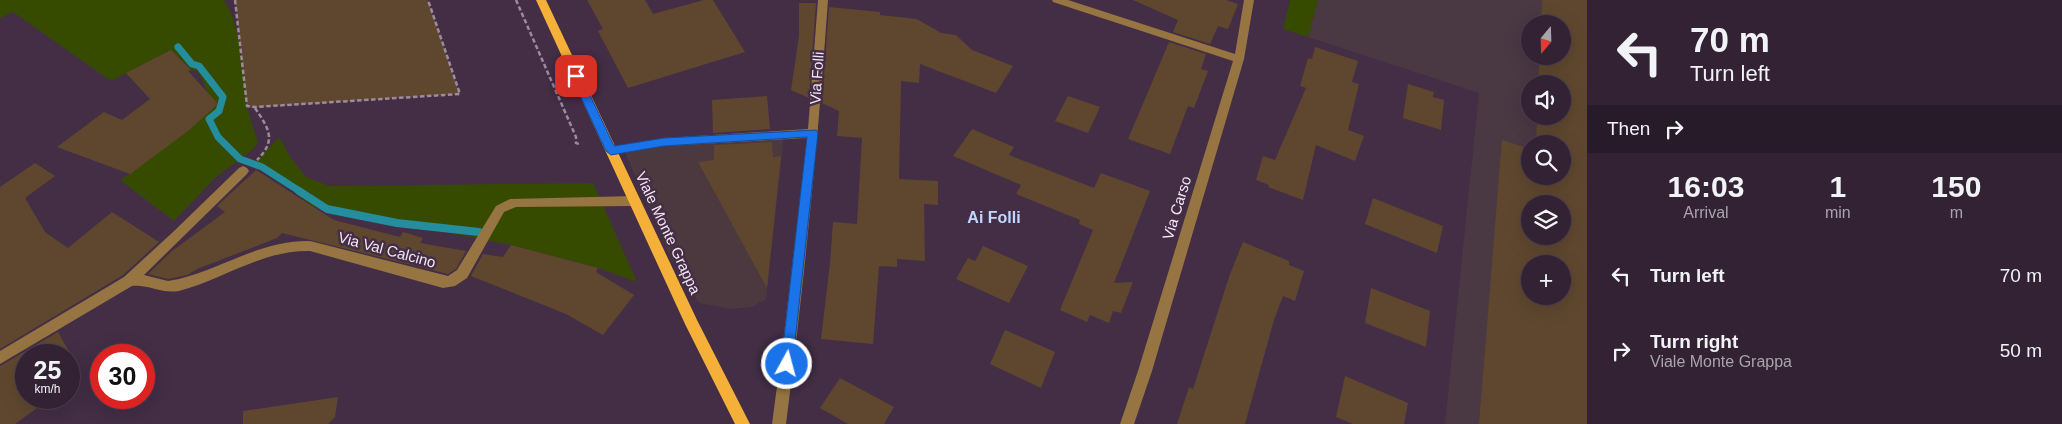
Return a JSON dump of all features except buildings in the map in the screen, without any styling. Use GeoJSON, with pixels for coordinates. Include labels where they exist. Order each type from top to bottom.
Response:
{"type":"FeatureCollection","features":[{"type":"Feature","properties":{"kind":"main road","name":"Viale Monte Grappa"},"geometry":{"type":"LineString","coordinates":[[541,0],[692,324],[743,424]]}},
{"type":"Feature","properties":{"kind":"street","name":"Via Folli"},"geometry":{"type":"LineString","coordinates":[[779,424],[792,326],[813,133],[823,0]]}},
{"type":"Feature","properties":{"kind":"street"},"geometry":{"type":"LineString","coordinates":[[1058,0],[1239,59]]}},
{"type":"Feature","properties":{"kind":"street","name":"Via Carso"},"geometry":{"type":"LineString","coordinates":[[1127,424],[1145,371],[1239,59],[1249,0]]}},
{"type":"Feature","properties":{"kind":"street"},"geometry":{"type":"LineString","coordinates":[[611,151],[664,142],[813,133]]}},
{"type":"Feature","properties":{"kind":"street"},"geometry":{"type":"LineString","coordinates":[[0,358],[129,281],[178,236],[243,171]]}},
{"type":"Feature","properties":{"kind":"street","name":"Via Val Calcino"},"geometry":{"type":"LineString","coordinates":[[129,281],[143,279],[173,286],[192,282],[254,255],[296,245],[310,246],[442,282],[450,282],[462,274],[500,209],[506,205],[514,202],[634,200]]}},
{"type":"Feature","properties":{"kind":"path"},"geometry":{"type":"LineString","coordinates":[[235,0],[247,106],[255,107],[460,94],[428,0]]}},
{"type":"Feature","properties":{"kind":"path"},"geometry":{"type":"LineString","coordinates":[[516,0],[576,137],[576,143],[580,144]]}},
{"type":"Feature","properties":{"kind":"path"},"geometry":{"type":"LineString","coordinates":[[255,107],[268,126],[271,135],[266,151]]}},
{"type":"Feature","properties":{"kind":"shaded area"},"geometry":{"type":"Polygon","coordinates":[[[1318,0],[1587,0],[1587,424],[1445,424],[1479,93],[1308,37],[1318,0]]]}},
{"type":"Feature","properties":{"kind":"shaded area"},"geometry":{"type":"Polygon","coordinates":[[[784,135],[766,299],[752,307],[731,309],[699,303],[670,256],[622,146],[784,135]]]}},
{"type":"Feature","properties":{"kind":"green space"},"geometry":{"type":"Polygon","coordinates":[[[0,0],[224,0],[235,24],[247,105],[258,142],[253,149],[215,178],[174,221],[120,180],[130,174],[209,95],[198,71],[191,70],[171,50],[111,81],[13,12],[0,18],[0,0]]]}},
{"type":"Feature","properties":{"kind":"green space"},"geometry":{"type":"Polygon","coordinates":[[[1290,0],[1318,0],[1308,37],[1283,29],[1290,0]]]}},
{"type":"Feature","properties":{"kind":"green space"},"geometry":{"type":"Polygon","coordinates":[[[279,137],[291,158],[306,177],[329,186],[593,183],[637,282],[598,268],[511,245],[312,206],[262,167],[254,164],[279,137]]]}},
{"type":"Feature","properties":{"kind":"waterway"},"geometry":{"type":"LineString","coordinates":[[178,47],[192,64],[199,66],[223,97],[219,111],[209,119],[218,137],[240,159],[262,167],[301,192]]}},
{"type":"Feature","properties":{"kind":"waterway"},"geometry":{"type":"LineString","coordinates":[[299,191],[327,209],[397,223],[479,232]]}},
{"type":"Feature","properties":{"kind":"district","name":"Ai Folli"},"geometry":{"type":"Point","coordinates":[994,217]}},
{"type":"Feature","properties":{"kind":"route"},"geometry":{"type":"LineString","coordinates":[[576,76],[611,151],[664,142],[813,133],[787,364]]}}]}
